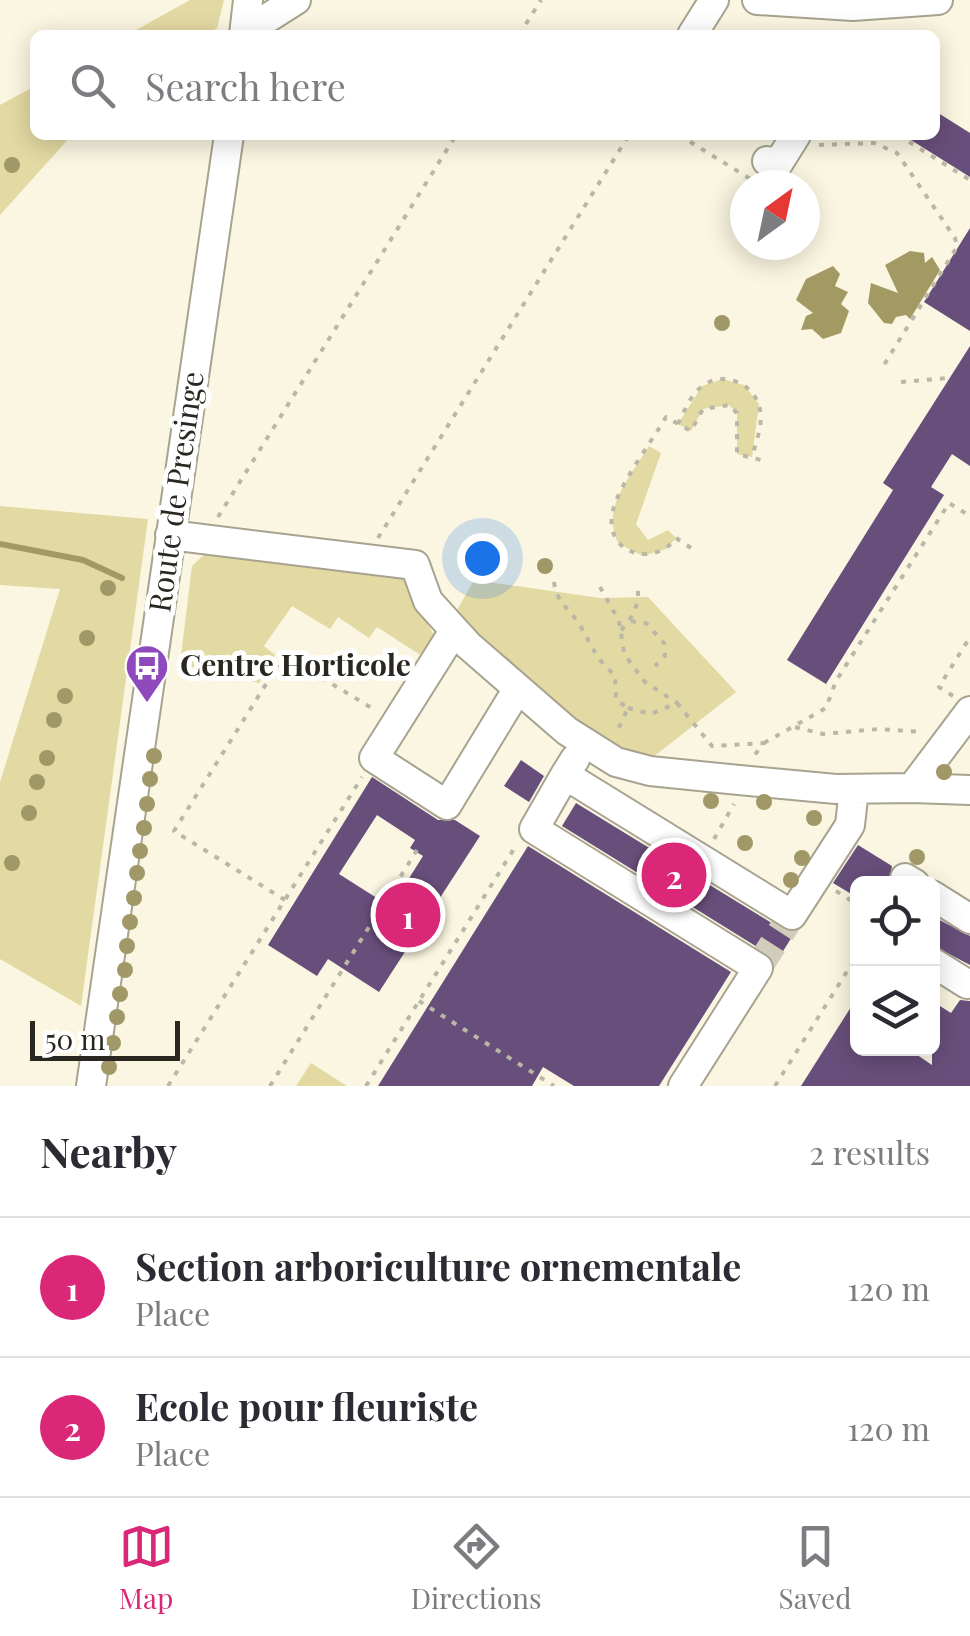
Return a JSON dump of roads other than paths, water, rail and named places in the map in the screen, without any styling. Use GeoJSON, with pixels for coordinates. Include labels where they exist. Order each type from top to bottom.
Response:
{"type":"FeatureCollection","features":[{"type":"Feature","properties":{"kind":"street"},"geometry":{"type":"LineString","coordinates":[[244,30],[248,0]]}},
{"type":"Feature","properties":{"kind":"street"},"geometry":{"type":"LineString","coordinates":[[250,30],[296,0]]}},
{"type":"Feature","properties":{"kind":"street"},"geometry":{"type":"LineString","coordinates":[[695,30],[714,0]]}},
{"type":"Feature","properties":{"kind":"street"},"geometry":{"type":"LineString","coordinates":[[757,0],[871,12],[938,0]]}},
{"type":"Feature","properties":{"kind":"street","name":"Route de Presinge"},"geometry":{"type":"LineString","coordinates":[[92,1086],[228,140]]}},
{"type":"Feature","properties":{"kind":"street"},"geometry":{"type":"LineString","coordinates":[[769,170],[776,166],[793,140]]}},
{"type":"Feature","properties":{"kind":"street"},"geometry":{"type":"LineString","coordinates":[[170,536],[415,565],[428,601],[454,631],[518,690],[585,744],[616,762],[650,771],[742,771],[854,789],[970,790]]}},
{"type":"Feature","properties":{"kind":"street"},"geometry":{"type":"LineString","coordinates":[[454,631],[374,758],[447,804],[518,690]]}},
{"type":"Feature","properties":{"kind":"street"},"geometry":{"type":"LineString","coordinates":[[912,788],[962,722]]}},
{"type":"Feature","properties":{"kind":"street"},"geometry":{"type":"LineString","coordinates":[[585,744],[534,830],[758,968],[684,1086]]}},
{"type":"Feature","properties":{"kind":"street"},"geometry":{"type":"LineString","coordinates":[[565,774],[792,915],[850,825],[854,789]]}},
{"type":"Feature","properties":{"kind":"street"},"geometry":{"type":"LineString","coordinates":[[940,900],[970,918]]}},
{"type":"Feature","properties":{"kind":"street"},"geometry":{"type":"LineString","coordinates":[[938,966],[967,984]]}},
{"type":"Feature","properties":{"kind":"waterway"},"geometry":{"type":"LineString","coordinates":[[0,544],[83,560],[122,578]]}},
{"type":"Feature","properties":{"kind":"tunnel"},"geometry":{"type":"LineString","coordinates":[[758,968],[792,915]]}},
{"type":"Feature","properties":{"kind":"place","name":"Centre Horticole"},"geometry":{"type":"Point","coordinates":[147,704]}},
{"type":"Feature","properties":{"kind":"place","name":"Ecole pour fleuriste"},"geometry":{"type":"Point","coordinates":[674,875]}},
{"type":"Feature","properties":{"kind":"place","name":"Section arboriculture ornementale"},"geometry":{"type":"Point","coordinates":[408,915]}}]}
